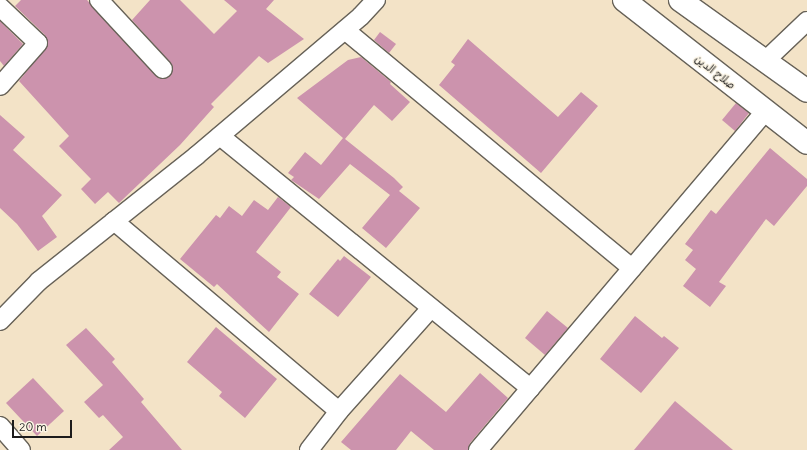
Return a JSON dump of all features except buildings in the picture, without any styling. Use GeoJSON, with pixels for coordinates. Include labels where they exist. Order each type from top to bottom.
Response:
{"type":"FeatureCollection","features":[{"type":"Feature","properties":{"kind":"highway","name":"صلاح الدين"},"geometry":{"type":"LineString","coordinates":[[624,0],[807,143]]}},
{"type":"Feature","properties":{"kind":"highway"},"geometry":{"type":"LineString","coordinates":[[680,0],[807,91]]}},
{"type":"Feature","properties":{"kind":"street"},"geometry":{"type":"LineString","coordinates":[[99,0],[163,68]]}},
{"type":"Feature","properties":{"kind":"street"},"geometry":{"type":"LineString","coordinates":[[0,321],[39,281],[220,136],[345,30],[376,0]]}},
{"type":"Feature","properties":{"kind":"street"},"geometry":{"type":"LineString","coordinates":[[0,7],[38,43],[0,86]]}},
{"type":"Feature","properties":{"kind":"street"},"geometry":{"type":"LineString","coordinates":[[765,61],[807,21]]}},
{"type":"Feature","properties":{"kind":"street"},"geometry":{"type":"LineString","coordinates":[[345,30],[632,268]]}},
{"type":"Feature","properties":{"kind":"street"},"geometry":{"type":"LineString","coordinates":[[478,450],[766,111]]}},
{"type":"Feature","properties":{"kind":"street"},"geometry":{"type":"LineString","coordinates":[[220,136],[530,388]]}},
{"type":"Feature","properties":{"kind":"street"},"geometry":{"type":"LineString","coordinates":[[114,221],[339,411]]}},
{"type":"Feature","properties":{"kind":"street"},"geometry":{"type":"LineString","coordinates":[[309,450],[339,411],[431,308]]}},
{"type":"Feature","properties":{"kind":"street"},"geometry":{"type":"LineString","coordinates":[[0,426],[21,450]]}}]}
